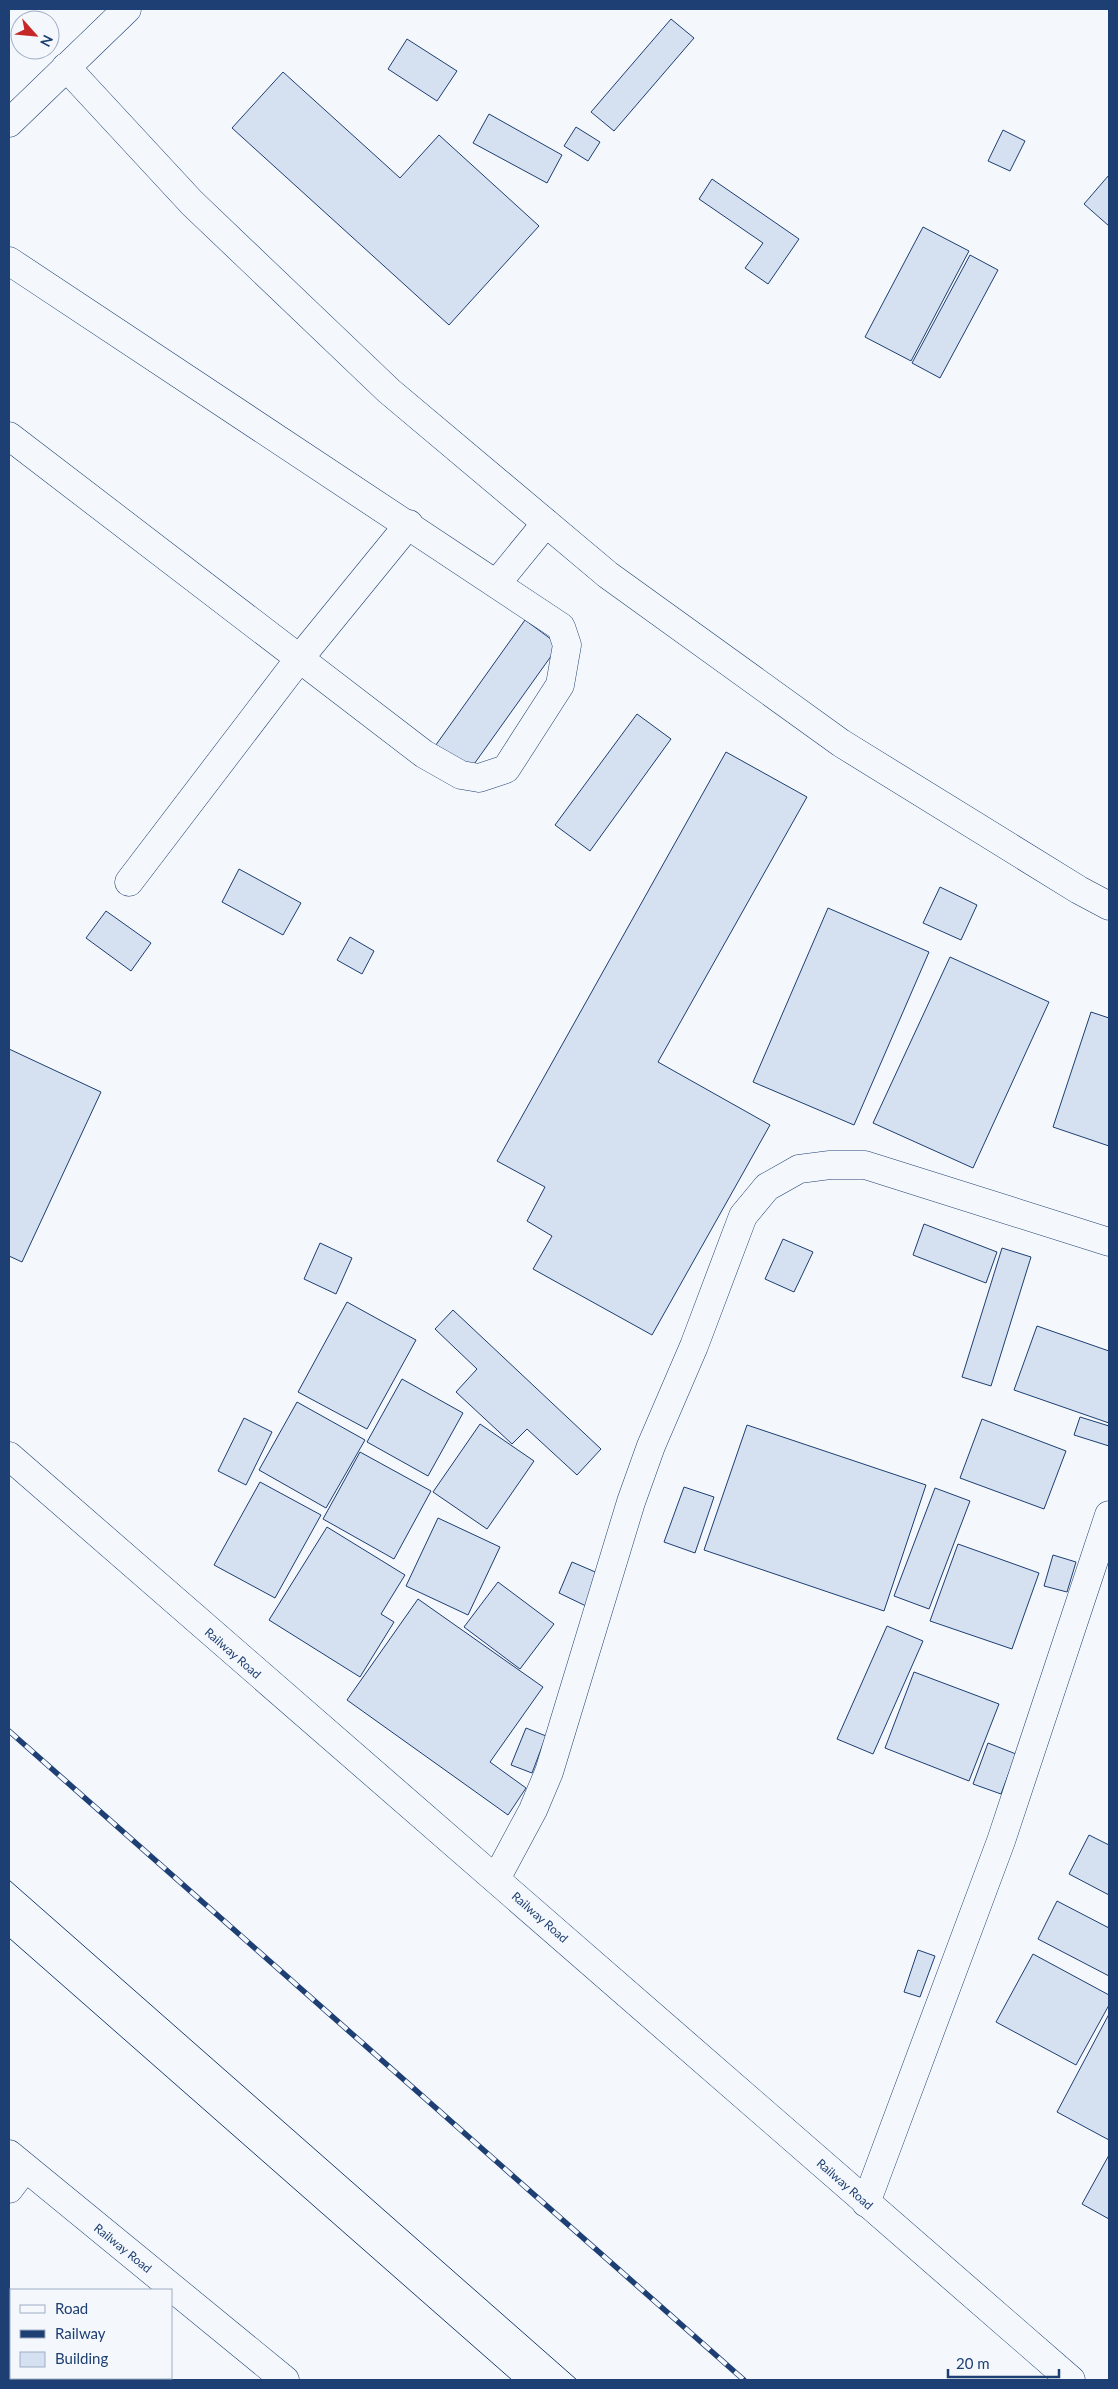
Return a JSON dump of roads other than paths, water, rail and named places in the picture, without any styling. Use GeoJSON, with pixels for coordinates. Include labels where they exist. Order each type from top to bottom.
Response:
{"type":"FeatureCollection","features":[{"type":"Feature","properties":{"kind":"street"},"geometry":{"type":"LineString","coordinates":[[9,123],[127,9]]}},
{"type":"Feature","properties":{"kind":"street"},"geometry":{"type":"LineString","coordinates":[[66,67],[192,203],[389,392],[608,575],[840,743],[1079,890],[1109,906]]}},
{"type":"Feature","properties":{"kind":"street"},"geometry":{"type":"LineString","coordinates":[[9,261],[409,524],[561,627],[567,646],[560,686],[506,770],[479,778],[461,775],[424,754],[9,436]]}},
{"type":"Feature","properties":{"kind":"street"},"geometry":{"type":"LineString","coordinates":[[497,583],[546,523]]}},
{"type":"Feature","properties":{"kind":"street"},"geometry":{"type":"LineString","coordinates":[[129,882],[299,659],[409,524]]}},
{"type":"Feature","properties":{"kind":"street"},"geometry":{"type":"LineString","coordinates":[[496,1879],[534,1810],[549,1772],[585,1649],[651,1446],[694,1346],[743,1216],[766,1186],[799,1169],[830,1165],[865,1165],[1109,1242]]}},
{"type":"Feature","properties":{"kind":"street","name":"Railway Road"},"geometry":{"type":"LineString","coordinates":[[9,1456],[321,1730],[496,1879],[1070,2380]]}},
{"type":"Feature","properties":{"kind":"street"},"geometry":{"type":"LineString","coordinates":[[866,2203],[1001,1841],[1109,1515]]}},
{"type":"Feature","properties":{"kind":"street","name":"Railway Road"},"geometry":{"type":"LineString","coordinates":[[14,2170],[168,2289]]}},
{"type":"Feature","properties":{"kind":"street","name":"Railway Road"},"geometry":{"type":"LineString","coordinates":[[172,2292],[285,2380]]}},
{"type":"Feature","properties":{"kind":"tram line"},"geometry":{"type":"LineString","coordinates":[[9,1880],[577,2380]]}},
{"type":"Feature","properties":{"kind":"tram line"},"geometry":{"type":"LineString","coordinates":[[9,1938],[512,2380]]}},
{"type":"Feature","properties":{"kind":"railway"},"geometry":{"type":"LineString","coordinates":[[9,1731],[744,2380]]}}]}
